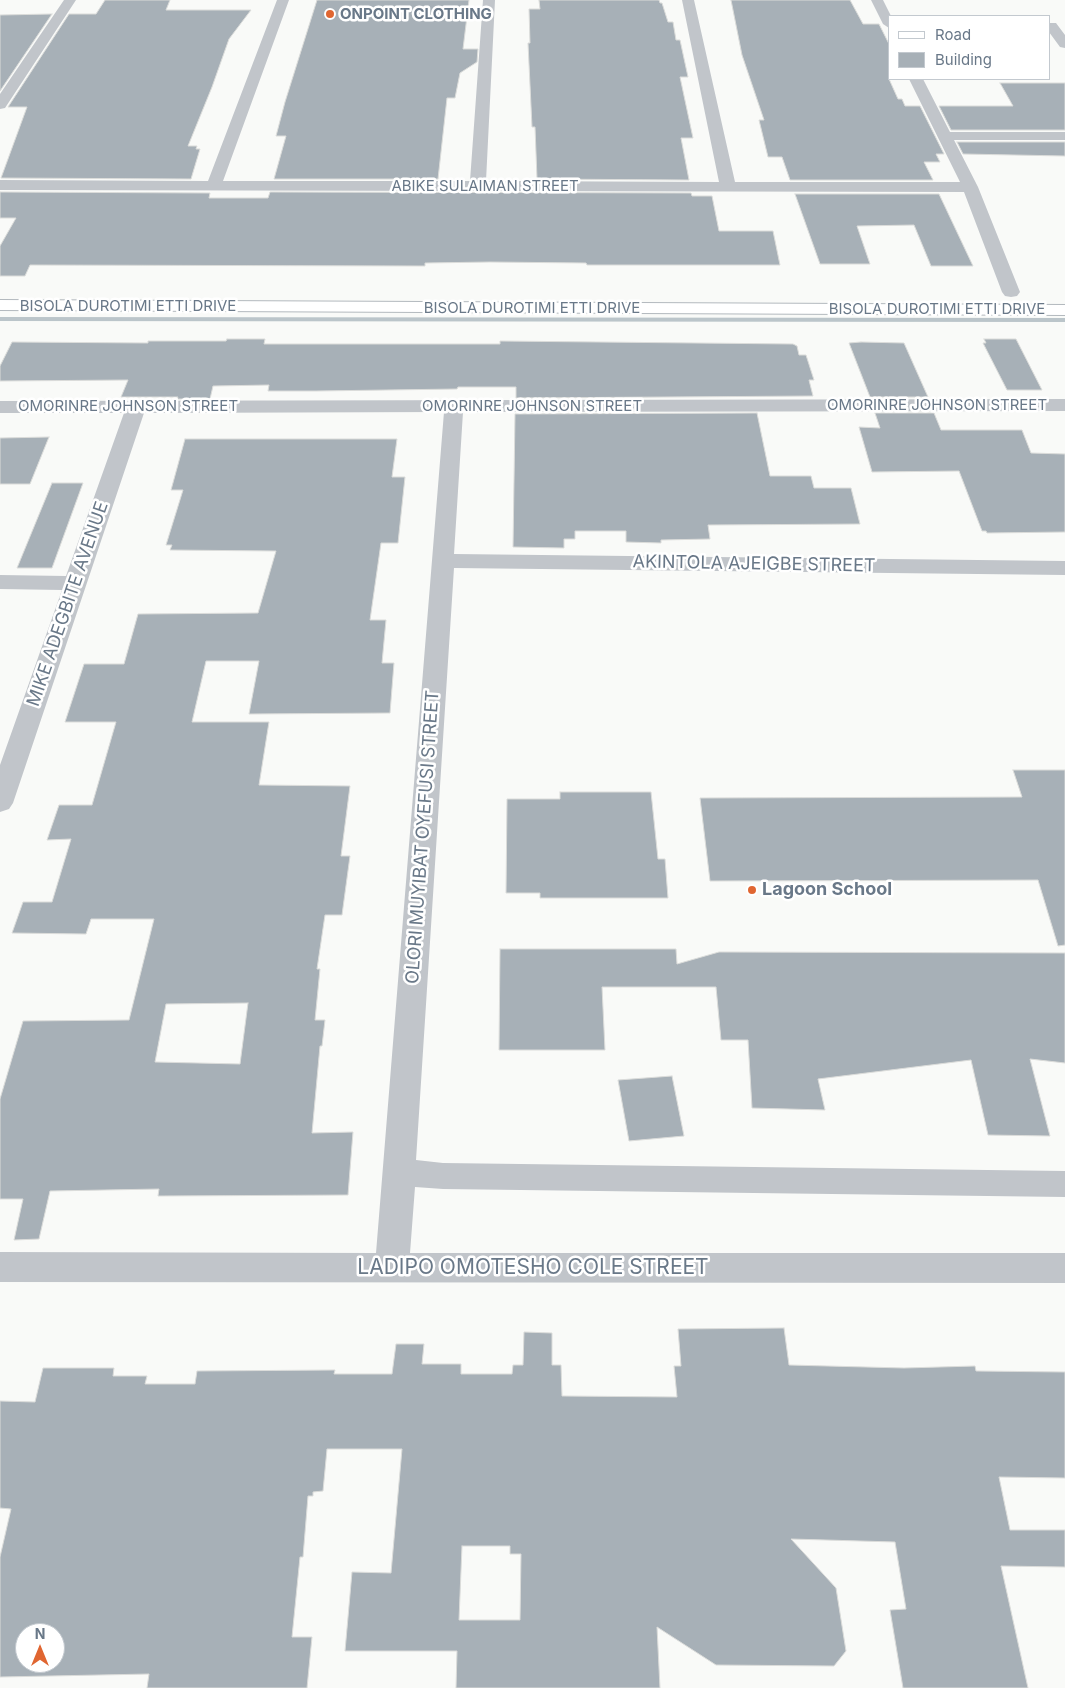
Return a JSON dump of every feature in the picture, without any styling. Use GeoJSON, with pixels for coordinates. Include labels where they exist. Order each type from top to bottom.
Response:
{"type":"FeatureCollection","features":[{"type":"Feature","properties":{"kind":"main road"},"geometry":{"type":"LineString","coordinates":[[0,292],[902,292]]}},
{"type":"Feature","properties":{"kind":"main road"},"geometry":{"type":"LineString","coordinates":[[991,292],[1029,292]]}},
{"type":"Feature","properties":{"kind":"main road","name":"BISOLA DUROTIMI ETTI DRIVE"},"geometry":{"type":"LineString","coordinates":[[0,306],[1065,310]]}},
{"type":"Feature","properties":{"kind":"street"},"geometry":{"type":"LineString","coordinates":[[0,105],[70,0]]}},
{"type":"Feature","properties":{"kind":"street"},"geometry":{"type":"LineString","coordinates":[[214,185],[283,0]]}},
{"type":"Feature","properties":{"kind":"street"},"geometry":{"type":"LineString","coordinates":[[478,186],[489,0]]}},
{"type":"Feature","properties":{"kind":"street"},"geometry":{"type":"LineString","coordinates":[[688,0],[728,185]]}},
{"type":"Feature","properties":{"kind":"street"},"geometry":{"type":"LineString","coordinates":[[877,0],[888,22]]}},
{"type":"Feature","properties":{"kind":"street"},"geometry":{"type":"LineString","coordinates":[[1050,26],[1065,26]]}},
{"type":"Feature","properties":{"kind":"street"},"geometry":{"type":"LineString","coordinates":[[1050,26],[1065,44]]}},
{"type":"Feature","properties":{"kind":"street"},"geometry":{"type":"LineString","coordinates":[[916,80],[970,187],[1011,292]]}},
{"type":"Feature","properties":{"kind":"street"},"geometry":{"type":"LineString","coordinates":[[944,136],[1065,136]]}},
{"type":"Feature","properties":{"kind":"street","name":"ABIKE SULAIMAN STREET"},"geometry":{"type":"LineString","coordinates":[[0,185],[728,185],[970,187]]}},
{"type":"Feature","properties":{"kind":"street","name":"OMORINRE JOHNSON STREET"},"geometry":{"type":"LineString","coordinates":[[0,407],[1065,405]]}},
{"type":"Feature","properties":{"kind":"street","name":"MIKE ADEGBITE AVENUE"},"geometry":{"type":"LineString","coordinates":[[0,803],[136,406]]}},
{"type":"Feature","properties":{"kind":"street","name":"OLORI MUYIBAT OYEFUSI STREET"},"geometry":{"type":"LineString","coordinates":[[392,1267],[454,406]]}},
{"type":"Feature","properties":{"kind":"street","name":"AKINTOLA AJEIGBE STREET"},"geometry":{"type":"LineString","coordinates":[[443,561],[1065,568]]}},
{"type":"Feature","properties":{"kind":"street"},"geometry":{"type":"LineString","coordinates":[[0,582],[76,583]]}},
{"type":"Feature","properties":{"kind":"street"},"geometry":{"type":"LineString","coordinates":[[399,1172],[463,1176],[1065,1184]]}},
{"type":"Feature","properties":{"kind":"street","name":"LADIPO OMOTESHO COLE STREET"},"geometry":{"type":"LineString","coordinates":[[0,1267],[1065,1268]]}},
{"type":"Feature","properties":{"kind":"building"},"geometry":{"type":"Polygon","coordinates":[[[105,0],[170,0],[166,10],[251,10],[229,39],[188,146],[197,146],[196,149],[200,149],[191,179],[1,178],[27,107],[8,107],[69,14],[96,14],[105,0]]]}},
{"type":"Feature","properties":{"kind":"building"},"geometry":{"type":"Polygon","coordinates":[[[317,0],[469,0],[463,49],[478,49],[477,62],[460,73],[455,98],[447,98],[438,179],[274,179],[286,136],[276,136],[317,0]]]}},
{"type":"Feature","properties":{"kind":"building"},"geometry":{"type":"Polygon","coordinates":[[[539,0],[659,0],[662,3],[668,22],[673,22],[676,40],[680,40],[688,77],[680,77],[693,138],[681,138],[689,180],[537,179],[535,127],[532,127],[528,43],[530,43],[529,9],[540,9],[539,0]]]}},
{"type":"Feature","properties":{"kind":"building"},"geometry":{"type":"Polygon","coordinates":[[[731,0],[850,0],[863,24],[879,24],[888,42],[888,80],[898,99],[902,99],[905,106],[920,106],[944,154],[936,154],[940,162],[924,162],[933,180],[790,180],[782,157],[768,157],[759,120],[764,120],[742,55],[731,0]]]}},
{"type":"Feature","properties":{"kind":"building"},"geometry":{"type":"Polygon","coordinates":[[[52,14],[0,91],[0,15],[52,14]]]}},
{"type":"Feature","properties":{"kind":"building"},"geometry":{"type":"Polygon","coordinates":[[[1000,83],[1065,83],[1065,130],[951,130],[939,106],[1013,106],[1000,83]]]}},
{"type":"Feature","properties":{"kind":"building"},"geometry":{"type":"Polygon","coordinates":[[[957,142],[1065,142],[1065,156],[963,154],[957,142]]]}},
{"type":"Feature","properties":{"kind":"building"},"geometry":{"type":"Polygon","coordinates":[[[0,192],[210,193],[209,198],[268,198],[270,192],[691,193],[692,196],[712,196],[719,231],[773,231],[780,265],[587,265],[586,263],[490,262],[425,263],[425,266],[30,265],[25,276],[0,276],[0,246],[16,218],[0,218],[0,192]]]}},
{"type":"Feature","properties":{"kind":"building"},"geometry":{"type":"Polygon","coordinates":[[[795,194],[939,194],[973,266],[931,266],[914,225],[857,226],[870,264],[820,264],[795,194]]]}},
{"type":"Feature","properties":{"kind":"building"},"geometry":{"type":"Polygon","coordinates":[[[227,339],[265,339],[264,344],[500,344],[500,341],[793,344],[797,346],[799,355],[806,355],[814,380],[809,380],[813,396],[516,398],[516,387],[268,391],[269,385],[213,386],[210,399],[177,399],[178,397],[121,397],[128,380],[0,381],[0,366],[12,342],[148,343],[148,341],[226,341],[227,339]]]}},
{"type":"Feature","properties":{"kind":"building"},"geometry":{"type":"Polygon","coordinates":[[[984,339],[1016,339],[1042,390],[1007,390],[983,343],[986,343],[984,339]]]}},
{"type":"Feature","properties":{"kind":"building"},"geometry":{"type":"Polygon","coordinates":[[[849,343],[904,343],[928,397],[870,397],[849,343]]]}},
{"type":"Feature","properties":{"kind":"building"},"geometry":{"type":"Polygon","coordinates":[[[757,413],[770,476],[811,476],[814,488],[851,488],[860,524],[708,525],[710,539],[661,540],[661,543],[626,542],[626,531],[575,531],[575,539],[564,539],[564,548],[513,547],[515,414],[757,413]]]}},
{"type":"Feature","properties":{"kind":"building"},"geometry":{"type":"Polygon","coordinates":[[[875,413],[934,413],[941,430],[1022,430],[1031,453],[1065,454],[1065,532],[987,533],[982,531],[959,471],[872,472],[859,427],[880,428],[875,413]]]}},
{"type":"Feature","properties":{"kind":"building"},"geometry":{"type":"Polygon","coordinates":[[[49,437],[30,484],[0,484],[0,438],[49,437]]]}},
{"type":"Feature","properties":{"kind":"building"},"geometry":{"type":"Polygon","coordinates":[[[185,439],[397,439],[392,477],[405,477],[398,543],[381,543],[370,620],[386,620],[382,663],[394,663],[390,713],[249,714],[259,661],[206,661],[192,722],[269,722],[259,785],[350,786],[341,856],[350,856],[342,915],[325,915],[317,969],[320,969],[315,1020],[325,1020],[322,1046],[320,1046],[312,1133],[353,1132],[348,1195],[158,1196],[159,1189],[50,1191],[39,1239],[14,1240],[23,1199],[0,1199],[0,1099],[23,1021],[129,1020],[154,919],[91,919],[86,934],[12,933],[23,902],[52,902],[71,839],[47,840],[59,805],[92,805],[116,722],[65,722],[84,664],[124,664],[138,614],[258,613],[276,551],[170,550],[172,545],[166,545],[183,490],[171,490],[185,439]],[[248,1003],[166,1004],[155,1062],[240,1064],[248,1003]]]}},
{"type":"Feature","properties":{"kind":"building"},"geometry":{"type":"Polygon","coordinates":[[[52,483],[83,483],[52,568],[17,568],[52,483]]]}},
{"type":"Feature","properties":{"kind":"building"},"geometry":{"type":"Polygon","coordinates":[[[1013,770],[1065,770],[1065,945],[1058,946],[1038,880],[710,881],[700,798],[1022,797],[1013,770]]]}},
{"type":"Feature","properties":{"kind":"building"},"geometry":{"type":"Polygon","coordinates":[[[560,792],[651,792],[658,859],[665,859],[668,898],[540,898],[540,893],[506,893],[507,799],[560,799],[560,792]]]}},
{"type":"Feature","properties":{"kind":"building"},"geometry":{"type":"Polygon","coordinates":[[[500,949],[676,949],[677,964],[719,952],[1065,953],[1065,1063],[1030,1059],[1050,1136],[988,1135],[971,1060],[818,1079],[825,1110],[752,1108],[748,1040],[721,1040],[716,987],[602,987],[605,1050],[499,1050],[500,949]]]}},
{"type":"Feature","properties":{"kind":"building"},"geometry":{"type":"Polygon","coordinates":[[[672,1076],[684,1136],[629,1141],[618,1080],[672,1076]]]}},
{"type":"Feature","properties":{"kind":"building"},"geometry":{"type":"Polygon","coordinates":[[[784,1328],[789,1365],[904,1368],[975,1366],[976,1371],[1065,1372],[1065,1478],[999,1477],[1010,1530],[1065,1530],[1065,1567],[1001,1566],[1028,1688],[903,1688],[890,1610],[906,1609],[895,1542],[791,1539],[836,1588],[846,1651],[834,1666],[716,1665],[657,1627],[660,1688],[456,1688],[457,1651],[345,1651],[352,1572],[391,1573],[402,1449],[327,1449],[323,1491],[313,1492],[313,1496],[308,1496],[303,1557],[300,1557],[292,1637],[312,1637],[307,1688],[147,1688],[149,1674],[0,1677],[0,1557],[11,1509],[0,1508],[0,1401],[35,1402],[43,1368],[114,1368],[113,1376],[147,1376],[145,1384],[195,1384],[197,1371],[335,1370],[334,1374],[392,1374],[396,1344],[424,1344],[422,1364],[461,1364],[461,1374],[512,1374],[513,1365],[523,1365],[524,1332],[552,1333],[552,1365],[561,1365],[562,1396],[677,1397],[674,1366],[681,1366],[678,1329],[784,1328]],[[462,1546],[459,1620],[520,1620],[521,1554],[510,1554],[510,1546],[462,1546]]]}},
{"type":"Feature","properties":{"kind":"waterway"},"geometry":{"type":"LineString","coordinates":[[0,319],[1065,320]]}},
{"type":"Feature","properties":{"kind":"place","name":"ONPOINT CLOTHING"},"geometry":{"type":"Point","coordinates":[330,14]}},
{"type":"Feature","properties":{"kind":"place","name":"Lagoon School"},"geometry":{"type":"Point","coordinates":[752,890]}}]}
